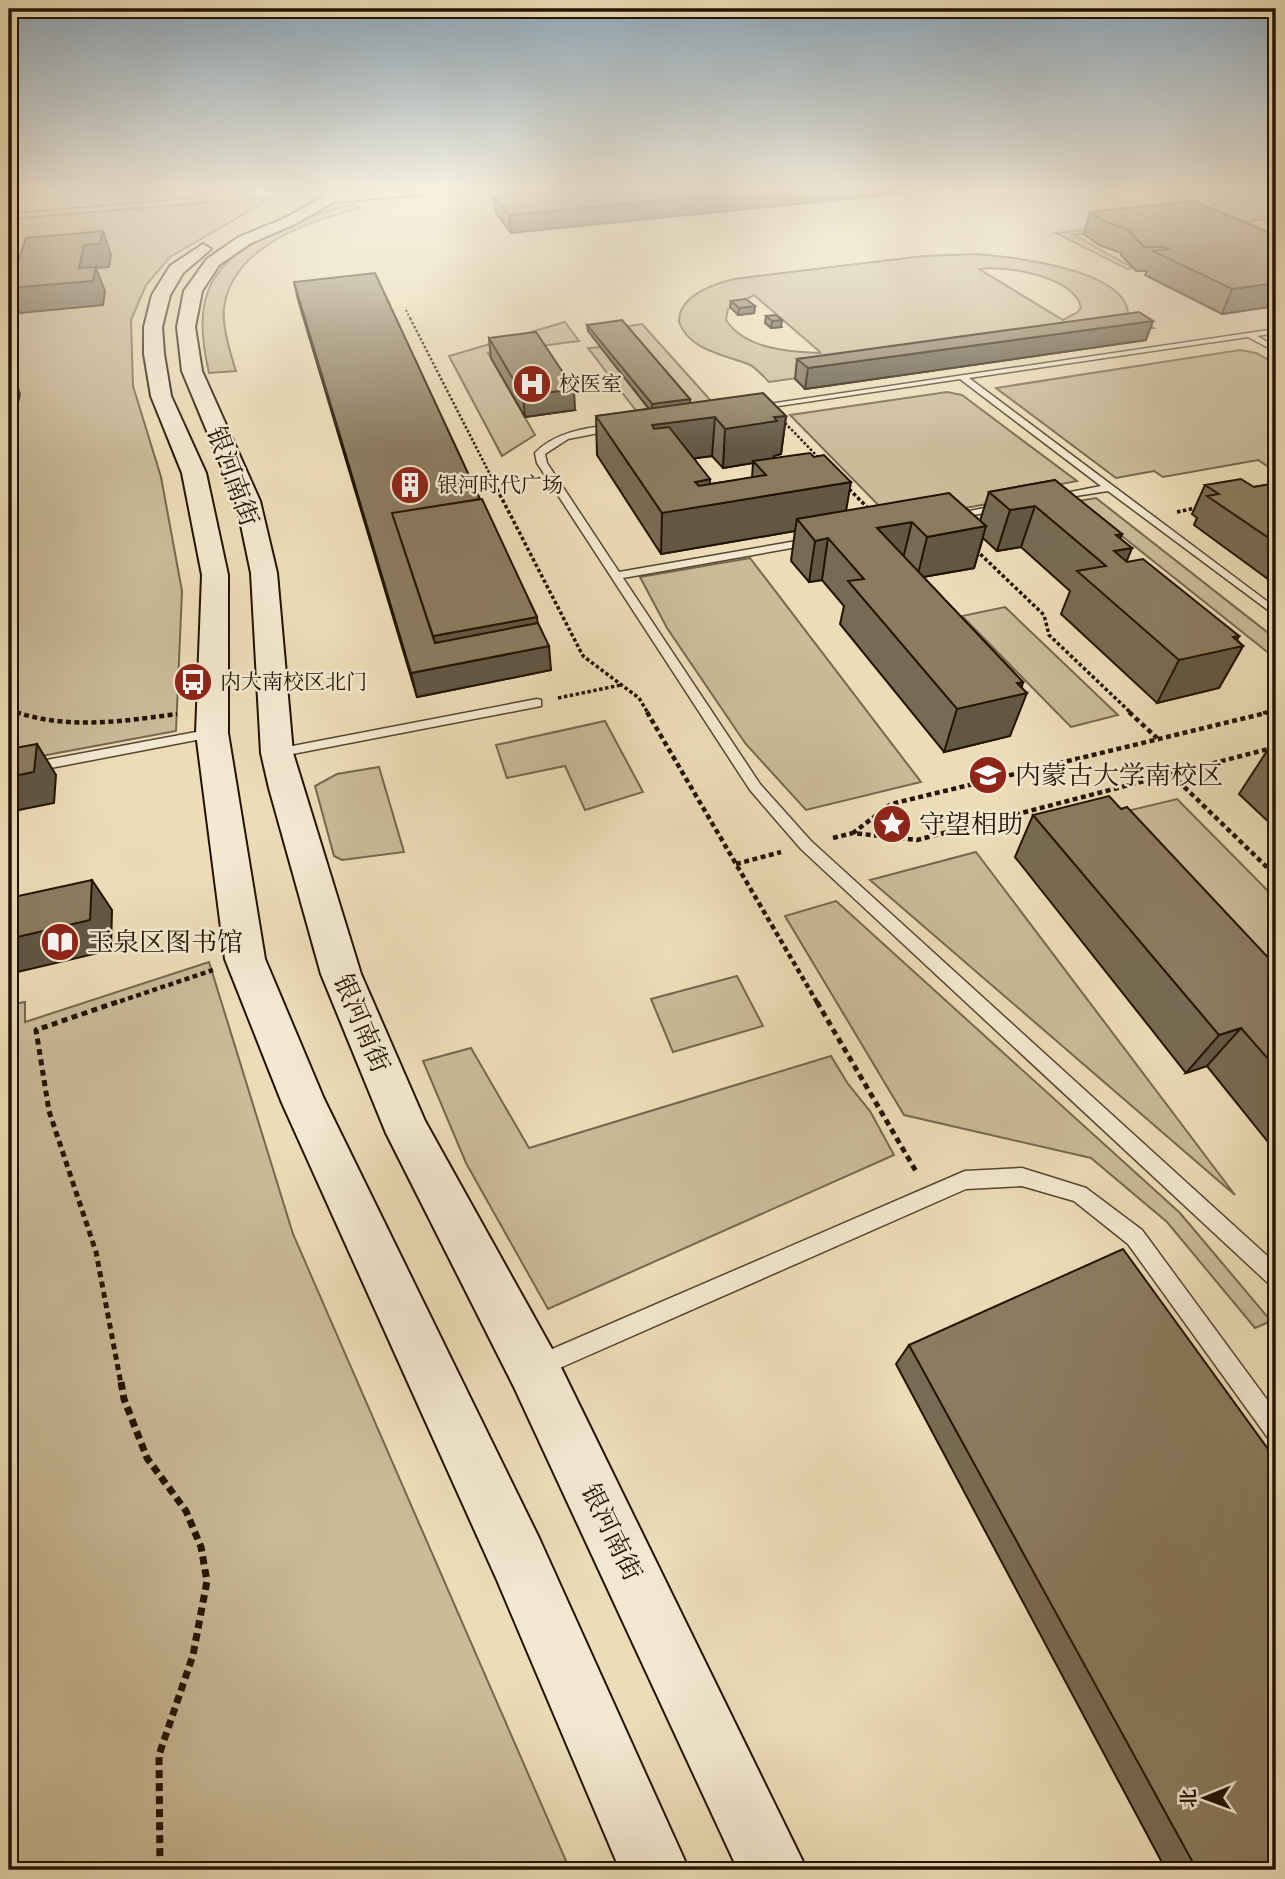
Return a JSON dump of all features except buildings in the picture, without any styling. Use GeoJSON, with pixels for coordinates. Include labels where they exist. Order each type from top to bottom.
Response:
{"type":"FeatureCollection","features":[{"type":"Feature","properties":{"kind":"main road","name":"银河南街"},"geometry":{"type":"LineString","coordinates":[[173,276],[161,295],[153,327],[161,396],[194,473],[215,575],[212,733],[246,959],[304,1103],[517,1559],[655,1870]]}},
{"type":"Feature","properties":{"kind":"main road","name":"银河南街"},"geometry":{"type":"LineString","coordinates":[[204,276],[194,291],[186,327],[191,371],[248,501],[264,572],[277,753],[341,974],[408,1133],[533,1368],[773,1870]]}},
{"type":"Feature","properties":{"kind":"lane"},"geometry":{"type":"LineString","coordinates":[[740,409],[1276,331]]}},
{"type":"Feature","properties":{"kind":"lane"},"geometry":{"type":"LineString","coordinates":[[1249,335],[1276,350]]}},
{"type":"Feature","properties":{"kind":"lane"},"geometry":{"type":"LineString","coordinates":[[962,377],[1276,613]]}},
{"type":"Feature","properties":{"kind":"lane"},"geometry":{"type":"LineString","coordinates":[[631,425],[567,436],[548,444],[540,453],[542,463],[755,787],[806,845],[1276,1277]]}},
{"type":"Feature","properties":{"kind":"lane"},"geometry":{"type":"LineString","coordinates":[[1045,499],[1110,488]]}},
{"type":"Feature","properties":{"kind":"lane"},"geometry":{"type":"LineString","coordinates":[[942,518],[1019,504]]}},
{"type":"Feature","properties":{"kind":"lane"},"geometry":{"type":"LineString","coordinates":[[616,576],[819,540]]}},
{"type":"Feature","properties":{"kind":"lane"},"geometry":{"type":"LineString","coordinates":[[277,753],[537,703]]}},
{"type":"Feature","properties":{"kind":"lane"},"geometry":{"type":"LineString","coordinates":[[9,772],[212,733]]}},
{"type":"Feature","properties":{"kind":"lane"},"geometry":{"type":"LineString","coordinates":[[533,1368],[965,1180],[1022,1177],[1079,1194],[1135,1237],[1276,1430]]}},
{"type":"Feature","properties":{"kind":"path"},"geometry":{"type":"LineString","coordinates":[[406,310],[583,656],[639,698],[930,1195]]}},
{"type":"Feature","properties":{"kind":"path"},"geometry":{"type":"LineString","coordinates":[[767,405],[822,461]]}},
{"type":"Feature","properties":{"kind":"path"},"geometry":{"type":"LineString","coordinates":[[841,480],[868,509]]}},
{"type":"Feature","properties":{"kind":"path"},"geometry":{"type":"LineString","coordinates":[[1149,517],[1200,508]]}},
{"type":"Feature","properties":{"kind":"path"},"geometry":{"type":"LineString","coordinates":[[942,518],[1044,615],[1049,635],[1158,739]]}},
{"type":"Feature","properties":{"kind":"path"},"geometry":{"type":"LineString","coordinates":[[537,703],[622,684]]}},
{"type":"Feature","properties":{"kind":"path"},"geometry":{"type":"LineString","coordinates":[[9,709],[29,716],[106,724],[177,714]]}},
{"type":"Feature","properties":{"kind":"path"},"geometry":{"type":"LineString","coordinates":[[1276,710],[891,804],[853,833],[918,840],[1276,747]]}},
{"type":"Feature","properties":{"kind":"path"},"geometry":{"type":"LineString","coordinates":[[1171,774],[1276,876]]}},
{"type":"Feature","properties":{"kind":"path"},"geometry":{"type":"LineString","coordinates":[[160,1870],[159,1755],[193,1655],[207,1581],[201,1547],[186,1511],[146,1458],[124,1399],[96,1252],[48,1111],[36,1030],[224,966]]}},
{"type":"Feature","properties":{"kind":"shaded area"},"geometry":{"type":"Polygon","coordinates":[[[9,276],[154,276],[146,285],[131,320],[133,386],[161,477],[182,591],[176,731],[9,762],[9,276]]]}},
{"type":"Feature","properties":{"kind":"shaded area"},"geometry":{"type":"Polygon","coordinates":[[[217,276],[236,276],[230,286],[224,308],[225,332],[236,371],[209,373],[203,322],[205,302],[217,276]]]}},
{"type":"Feature","properties":{"kind":"shaded area"},"geometry":{"type":"Polygon","coordinates":[[[761,276],[990,276],[1063,320],[1078,312],[1081,307],[1075,296],[1065,287],[1039,276],[1088,276],[1109,286],[1123,299],[1128,315],[1154,328],[769,382],[751,365],[699,345],[684,331],[679,322],[684,305],[691,298],[708,288],[734,279],[761,276]],[[754,295],[728,309],[726,320],[734,330],[756,343],[795,352],[820,352],[754,295]]]}},
{"type":"Feature","properties":{"kind":"shaded area"},"geometry":{"type":"Polygon","coordinates":[[[565,322],[579,341],[488,353],[535,435],[502,456],[449,356],[565,322]]]}},
{"type":"Feature","properties":{"kind":"shaded area"},"geometry":{"type":"Polygon","coordinates":[[[642,324],[713,403],[690,406],[622,327],[642,324]]]}},
{"type":"Feature","properties":{"kind":"shaded area"},"geometry":{"type":"Polygon","coordinates":[[[600,347],[650,410],[637,412],[588,348],[600,347]]]}},
{"type":"Feature","properties":{"kind":"shaded area"},"geometry":{"type":"Polygon","coordinates":[[[1240,350],[1256,353],[1276,364],[1276,467],[1270,468],[1258,460],[1163,477],[1154,471],[1116,478],[996,388],[1240,350]]]}},
{"type":"Feature","properties":{"kind":"shaded area"},"geometry":{"type":"Polygon","coordinates":[[[947,392],[962,395],[1077,481],[1046,487],[1053,492],[894,521],[790,415],[947,392]]]}},
{"type":"Feature","properties":{"kind":"shaded area"},"geometry":{"type":"Polygon","coordinates":[[[1096,498],[1276,639],[1276,654],[1271,655],[1078,501],[1096,498]]]}},
{"type":"Feature","properties":{"kind":"shaded area"},"geometry":{"type":"Polygon","coordinates":[[[750,558],[921,782],[806,810],[745,743],[667,628],[640,577],[750,558]]]}},
{"type":"Feature","properties":{"kind":"shaded area"},"geometry":{"type":"Polygon","coordinates":[[[1005,607],[1118,715],[1071,727],[962,616],[1005,607]]]}},
{"type":"Feature","properties":{"kind":"shaded area"},"geometry":{"type":"Polygon","coordinates":[[[605,721],[643,792],[585,810],[565,766],[507,778],[496,745],[605,721]]]}},
{"type":"Feature","properties":{"kind":"shaded area"},"geometry":{"type":"Polygon","coordinates":[[[379,767],[404,852],[342,860],[334,856],[315,786],[337,774],[379,767]]]}},
{"type":"Feature","properties":{"kind":"shaded area"},"geometry":{"type":"Polygon","coordinates":[[[1177,799],[1276,899],[1276,971],[1127,811],[1177,799]]]}},
{"type":"Feature","properties":{"kind":"shaded area"},"geometry":{"type":"Polygon","coordinates":[[[976,852],[1235,1195],[870,880],[976,852]]]}},
{"type":"Feature","properties":{"kind":"shaded area"},"geometry":{"type":"Polygon","coordinates":[[[836,901],[1180,1213],[1271,1321],[1255,1328],[1167,1222],[1091,1158],[904,1115],[785,916],[836,901]]]}},
{"type":"Feature","properties":{"kind":"shaded area"},"geometry":{"type":"Polygon","coordinates":[[[209,962],[293,1234],[570,1870],[9,1870],[9,1005],[25,1002],[25,1022],[209,962]]]}},
{"type":"Feature","properties":{"kind":"shaded area"},"geometry":{"type":"Polygon","coordinates":[[[737,976],[763,1026],[673,1052],[651,999],[737,976]]]}},
{"type":"Feature","properties":{"kind":"shaded area"},"geometry":{"type":"Polygon","coordinates":[[[471,1048],[529,1148],[831,1056],[848,1084],[870,1111],[894,1155],[548,1309],[466,1163],[423,1061],[471,1048]]]}},
{"type":"Feature","properties":{"kind":"place","name":"校医室"},"geometry":{"type":"Point","coordinates":[532,384]}},
{"type":"Feature","properties":{"kind":"place","name":"银河时代广场"},"geometry":{"type":"Point","coordinates":[410,485]}},
{"type":"Feature","properties":{"kind":"place","name":"内大南校区北门"},"geometry":{"type":"Point","coordinates":[193,682]}},
{"type":"Feature","properties":{"kind":"place","name":"内蒙古大学南校区"},"geometry":{"type":"Point","coordinates":[988,775]}},
{"type":"Feature","properties":{"kind":"place","name":"守望相助"},"geometry":{"type":"Point","coordinates":[892,824]}},
{"type":"Feature","properties":{"kind":"place","name":"玉泉区图书馆"},"geometry":{"type":"Point","coordinates":[60,942]}}]}
